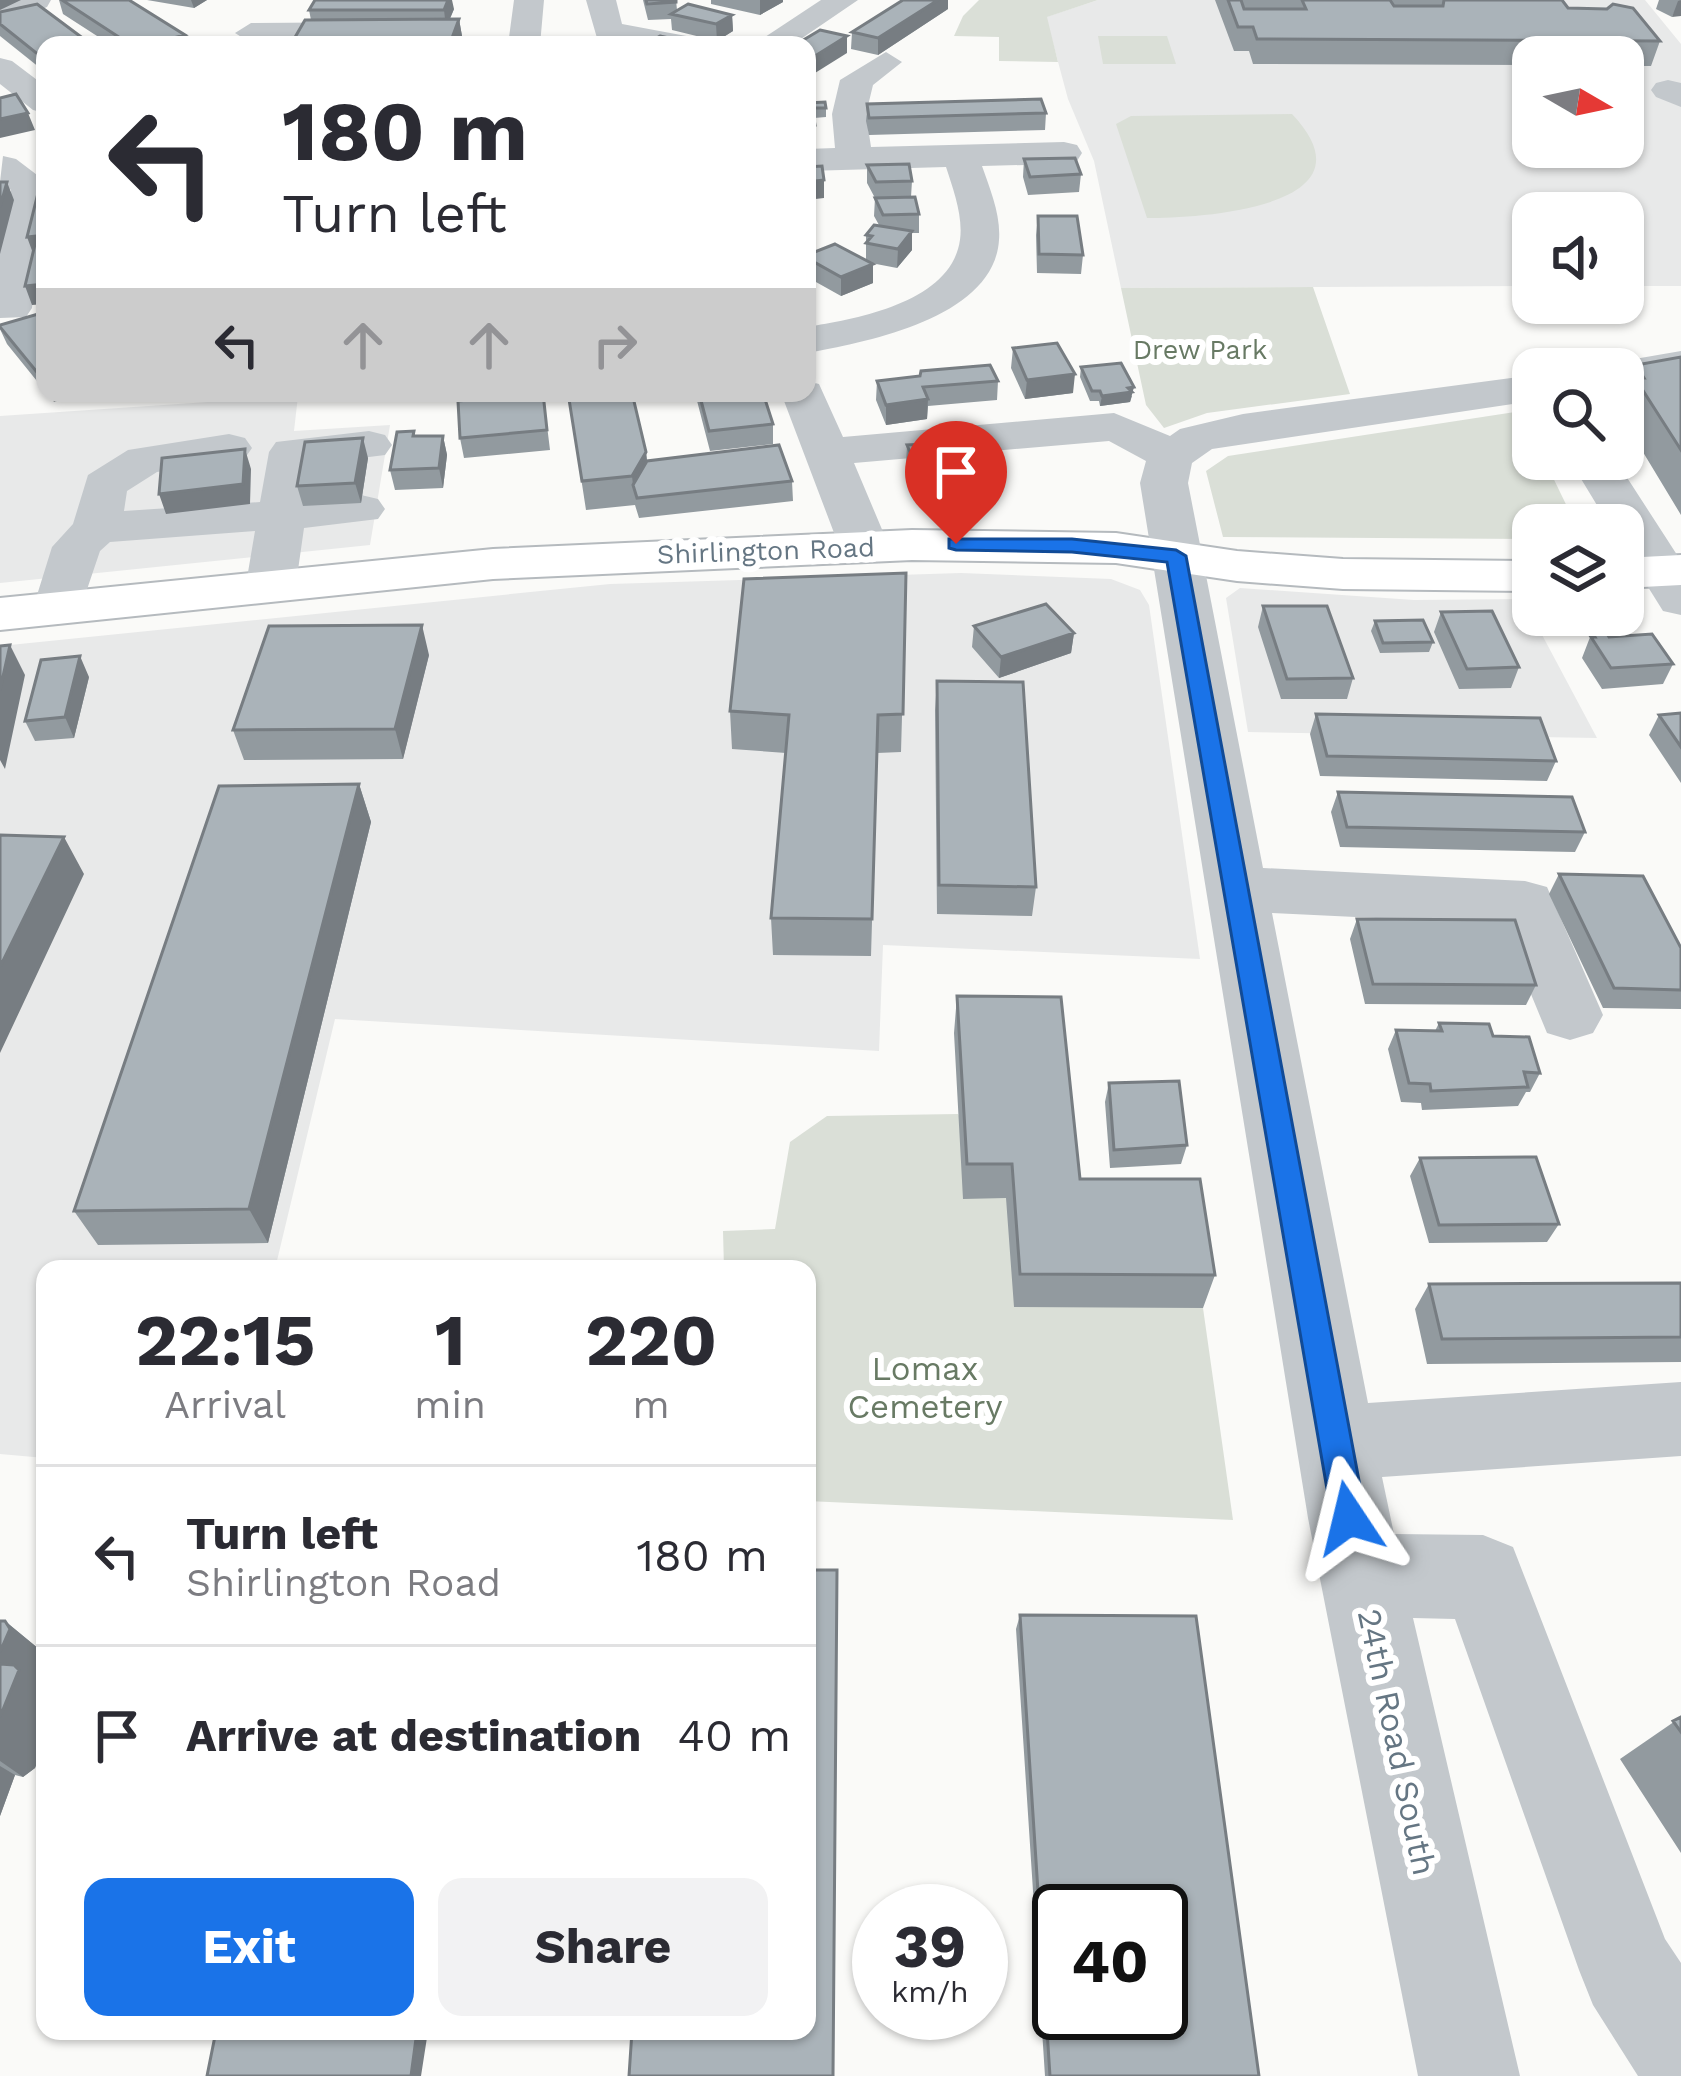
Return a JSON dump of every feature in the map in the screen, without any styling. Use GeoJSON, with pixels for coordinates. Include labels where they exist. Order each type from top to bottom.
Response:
{"type":"FeatureCollection","features":[{"type":"Feature","properties":{"kind":"main road","name":"Shirlington Road"},"geometry":{"type":"LineString","coordinates":[[0,614],[493,564],[864,546],[1072,545],[1343,574],[1512,576]]}},
{"type":"Feature","properties":{"kind":"street"},"geometry":{"type":"LineString","coordinates":[[250,36],[271,0]]}},
{"type":"Feature","properties":{"kind":"street"},"geometry":{"type":"LineString","coordinates":[[525,36],[530,0]]}},
{"type":"Feature","properties":{"kind":"street"},"geometry":{"type":"LineString","coordinates":[[601,0],[608,31],[636,36]]}},
{"type":"Feature","properties":{"kind":"street"},"geometry":{"type":"LineString","coordinates":[[784,36],[843,0]]}},
{"type":"Feature","properties":{"kind":"street"},"geometry":{"type":"LineString","coordinates":[[17,10],[52,17],[66,27]]}},
{"type":"Feature","properties":{"kind":"street"},"geometry":{"type":"LineString","coordinates":[[319,36],[413,32]]}},
{"type":"Feature","properties":{"kind":"street"},"geometry":{"type":"LineString","coordinates":[[854,159],[849,114],[857,80],[886,62]]}},
{"type":"Feature","properties":{"kind":"street"},"geometry":{"type":"LineString","coordinates":[[0,68],[36,96]]}},
{"type":"Feature","properties":{"kind":"street"},"geometry":{"type":"LineString","coordinates":[[0,110],[36,103]]}},
{"type":"Feature","properties":{"kind":"street"},"geometry":{"type":"LineString","coordinates":[[849,114],[893,108]]}},
{"type":"Feature","properties":{"kind":"street"},"geometry":{"type":"LineString","coordinates":[[816,160],[1064,153]]}},
{"type":"Feature","properties":{"kind":"street"},"geometry":{"type":"LineString","coordinates":[[816,338],[902,317],[963,290],[979,250],[979,221],[961,156]]}},
{"type":"Feature","properties":{"kind":"street"},"geometry":{"type":"LineString","coordinates":[[2,168],[36,159]]}},
{"type":"Feature","properties":{"kind":"street"},"geometry":{"type":"LineString","coordinates":[[2,168],[30,186],[11,308]]}},
{"type":"Feature","properties":{"kind":"street"},"geometry":{"type":"LineString","coordinates":[[1644,370],[1681,364]]}},
{"type":"Feature","properties":{"kind":"street"},"geometry":{"type":"LineString","coordinates":[[816,380],[826,452],[864,546]]}},
{"type":"Feature","properties":{"kind":"street"},"geometry":{"type":"LineString","coordinates":[[826,452],[1114,427],[1140,436],[1170,457],[1196,439],[1244,428],[1512,391]]}},
{"type":"Feature","properties":{"kind":"street"},"geometry":{"type":"LineString","coordinates":[[271,584],[292,452],[369,446]]}},
{"type":"Feature","properties":{"kind":"street"},"geometry":{"type":"LineString","coordinates":[[59,608],[77,547],[96,528],[106,485],[144,460],[229,448]]}},
{"type":"Feature","properties":{"kind":"street","name":"24th Road South"},"geometry":{"type":"LineString","coordinates":[[1170,457],[1164,483],[1176,556],[1335,1443],[1469,2076]]}},
{"type":"Feature","properties":{"kind":"street"},"geometry":{"type":"LineString","coordinates":[[1604,480],[1661,579]]}},
{"type":"Feature","properties":{"kind":"street"},"geometry":{"type":"LineString","coordinates":[[96,528],[361,508]]}},
{"type":"Feature","properties":{"kind":"street"},"geometry":{"type":"LineString","coordinates":[[1236,889],[1525,904],[1570,1016]]}},
{"type":"Feature","properties":{"kind":"street"},"geometry":{"type":"LineString","coordinates":[[1335,1443],[1681,1419]]}},
{"type":"Feature","properties":{"kind":"street"},"geometry":{"type":"LineString","coordinates":[[1361,1576],[1512,1575],[1628,1970],[1681,2052]]}},
{"type":"Feature","properties":{"kind":"shaded area"},"geometry":{"type":"Polygon","coordinates":[[[1098,0],[1645,0],[1681,44],[1681,286],[1644,286],[1644,192],[1512,192],[1512,286],[1121,288],[1094,161],[1068,99],[1046,17],[1098,0]]]}},
{"type":"Feature","properties":{"kind":"shaded area"},"geometry":{"type":"Polygon","coordinates":[[[209,402],[297,402],[294,431],[390,425],[370,545],[0,583],[0,416],[209,402]]]}},
{"type":"Feature","properties":{"kind":"shaded area"},"geometry":{"type":"Polygon","coordinates":[[[961,573],[1111,579],[1140,590],[1149,605],[1200,959],[883,945],[879,1051],[335,1019],[277,1260],[36,1260],[36,1457],[0,1454],[0,646],[610,584],[961,573]]]}},
{"type":"Feature","properties":{"kind":"shaded area"},"geometry":{"type":"Polygon","coordinates":[[[1240,588],[1414,600],[1512,599],[1512,636],[1543,636],[1597,738],[1248,732],[1226,598],[1240,588]]]}},
{"type":"Feature","properties":{"kind":"green space"},"geometry":{"type":"Polygon","coordinates":[[[979,0],[1098,0],[1047,17],[1058,62],[999,61],[999,37],[954,36],[963,16],[979,0]]]}},
{"type":"Feature","properties":{"kind":"green space"},"geometry":{"type":"Polygon","coordinates":[[[1098,36],[1167,36],[1176,64],[1103,64],[1098,36]]]}},
{"type":"Feature","properties":{"kind":"green space"},"geometry":{"type":"Polygon","coordinates":[[[1292,114],[1313,145],[1314,170],[1299,188],[1239,210],[1147,218],[1116,124],[1131,116],[1292,114]]]}},
{"type":"Feature","properties":{"kind":"green space","name":"Drew Park"},"geometry":{"type":"Polygon","coordinates":[[[1313,287],[1350,394],[1207,413],[1164,428],[1146,405],[1121,288],[1313,287]]]}},
{"type":"Feature","properties":{"kind":"green space"},"geometry":{"type":"Polygon","coordinates":[[[1512,412],[1512,480],[1554,480],[1566,504],[1512,504],[1512,539],[1223,537],[1206,471],[1228,456],[1512,412]]]}},
{"type":"Feature","properties":{"kind":"green space","name":"Lomax Cemetery"},"geometry":{"type":"Polygon","coordinates":[[[958,1114],[1006,1198],[1203,1308],[1233,1520],[816,1501],[816,1260],[724,1260],[723,1231],[775,1229],[790,1142],[827,1116],[958,1114]]]}},
{"type":"Feature","properties":{"kind":"building"},"geometry":{"type":"Polygon","coordinates":[[[62,0],[129,0],[185,35],[181,36],[117,36],[62,0]]]}},
{"type":"Feature","properties":{"kind":"building"},"geometry":{"type":"Polygon","coordinates":[[[315,0],[448,0],[444,10],[309,10],[315,0]]]}},
{"type":"Feature","properties":{"kind":"building"},"geometry":{"type":"Polygon","coordinates":[[[903,0],[938,0],[878,38],[852,32],[903,0]]]}},
{"type":"Feature","properties":{"kind":"building"},"geometry":{"type":"Polygon","coordinates":[[[1228,0],[1241,0],[1244,9],[1306,9],[1302,0],[1390,0],[1394,6],[1443,6],[1444,0],[1562,0],[1568,8],[1607,9],[1613,4],[1633,8],[1660,41],[1644,41],[1644,36],[1257,39],[1253,27],[1238,27],[1228,0]]]}},
{"type":"Feature","properties":{"kind":"building"},"geometry":{"type":"Polygon","coordinates":[[[37,4],[80,36],[36,36],[36,53],[0,24],[0,12],[37,4]]]}},
{"type":"Feature","properties":{"kind":"building"},"geometry":{"type":"Polygon","coordinates":[[[688,4],[732,15],[716,24],[671,14],[688,4]]]}},
{"type":"Feature","properties":{"kind":"building"},"geometry":{"type":"Polygon","coordinates":[[[459,19],[453,36],[296,36],[305,20],[459,19]]]}},
{"type":"Feature","properties":{"kind":"building"},"geometry":{"type":"Polygon","coordinates":[[[820,30],[847,36],[816,55],[816,36],[810,36],[820,30]]]}},
{"type":"Feature","properties":{"kind":"building"},"geometry":{"type":"Polygon","coordinates":[[[16,94],[28,113],[0,119],[0,98],[16,94]]]}},
{"type":"Feature","properties":{"kind":"building"},"geometry":{"type":"Polygon","coordinates":[[[1041,99],[1046,113],[869,118],[867,104],[1041,99]]]}},
{"type":"Feature","properties":{"kind":"building"},"geometry":{"type":"Polygon","coordinates":[[[1075,158],[1081,174],[1030,177],[1024,159],[1075,158]]]}},
{"type":"Feature","properties":{"kind":"building"},"geometry":{"type":"Polygon","coordinates":[[[909,164],[912,181],[876,182],[867,165],[909,164]]]}},
{"type":"Feature","properties":{"kind":"building"},"geometry":{"type":"Polygon","coordinates":[[[816,166],[822,166],[824,180],[816,181],[816,166]]]}},
{"type":"Feature","properties":{"kind":"building"},"geometry":{"type":"Polygon","coordinates":[[[915,197],[919,214],[883,215],[875,198],[915,197]]]}},
{"type":"Feature","properties":{"kind":"building"},"geometry":{"type":"Polygon","coordinates":[[[36,201],[36,236],[27,237],[36,201]]]}},
{"type":"Feature","properties":{"kind":"building"},"geometry":{"type":"Polygon","coordinates":[[[1038,216],[1077,216],[1083,255],[1039,254],[1038,216]]]}},
{"type":"Feature","properties":{"kind":"building"},"geometry":{"type":"Polygon","coordinates":[[[874,225],[912,231],[898,249],[866,243],[874,225]]]}},
{"type":"Feature","properties":{"kind":"building"},"geometry":{"type":"Polygon","coordinates":[[[36,240],[36,285],[25,286],[36,240]]]}},
{"type":"Feature","properties":{"kind":"building"},"geometry":{"type":"Polygon","coordinates":[[[835,244],[873,264],[841,277],[816,263],[816,251],[835,244]]]}},
{"type":"Feature","properties":{"kind":"building"},"geometry":{"type":"Polygon","coordinates":[[[36,315],[36,371],[0,327],[36,315]]]}},
{"type":"Feature","properties":{"kind":"building"},"geometry":{"type":"Polygon","coordinates":[[[1057,343],[1075,374],[1027,380],[1013,348],[1057,343]]]}},
{"type":"Feature","properties":{"kind":"building"},"geometry":{"type":"Polygon","coordinates":[[[1681,357],[1681,450],[1644,392],[1644,364],[1681,357]]]}},
{"type":"Feature","properties":{"kind":"building"},"geometry":{"type":"Polygon","coordinates":[[[1121,363],[1134,387],[1128,388],[1132,392],[1102,396],[1092,391],[1081,367],[1121,363]]]}},
{"type":"Feature","properties":{"kind":"building"},"geometry":{"type":"Polygon","coordinates":[[[990,365],[998,381],[923,387],[928,399],[886,405],[877,381],[920,376],[921,371],[990,365]]]}},
{"type":"Feature","properties":{"kind":"building"},"geometry":{"type":"Polygon","coordinates":[[[458,402],[544,402],[547,430],[460,438],[458,402]]]}},
{"type":"Feature","properties":{"kind":"building"},"geometry":{"type":"Polygon","coordinates":[[[569,402],[634,402],[646,452],[632,476],[582,481],[569,402]]]}},
{"type":"Feature","properties":{"kind":"building"},"geometry":{"type":"Polygon","coordinates":[[[701,402],[766,402],[773,424],[709,431],[701,402]]]}},
{"type":"Feature","properties":{"kind":"building"},"geometry":{"type":"Polygon","coordinates":[[[414,431],[413,436],[443,436],[439,468],[390,470],[397,432],[414,431]]]}},
{"type":"Feature","properties":{"kind":"building"},"geometry":{"type":"Polygon","coordinates":[[[363,438],[355,483],[297,486],[305,442],[363,438]]]}},
{"type":"Feature","properties":{"kind":"building"},"geometry":{"type":"Polygon","coordinates":[[[955,443],[955,451],[963,452],[971,486],[925,487],[907,445],[955,443]]]}},
{"type":"Feature","properties":{"kind":"building"},"geometry":{"type":"Polygon","coordinates":[[[779,445],[792,481],[637,498],[633,485],[647,461],[779,445]]]}},
{"type":"Feature","properties":{"kind":"building"},"geometry":{"type":"Polygon","coordinates":[[[245,449],[243,484],[159,494],[162,458],[245,449]]]}},
{"type":"Feature","properties":{"kind":"building"},"geometry":{"type":"Polygon","coordinates":[[[906,573],[903,714],[878,715],[872,919],[771,918],[789,715],[730,711],[744,579],[906,573]]]}},
{"type":"Feature","properties":{"kind":"building"},"geometry":{"type":"Polygon","coordinates":[[[1046,604],[1074,633],[1001,657],[974,626],[1046,604]]]}},
{"type":"Feature","properties":{"kind":"building"},"geometry":{"type":"Polygon","coordinates":[[[1263,606],[1327,606],[1353,678],[1287,679],[1263,606]]]}},
{"type":"Feature","properties":{"kind":"building"},"geometry":{"type":"Polygon","coordinates":[[[1492,611],[1519,667],[1467,669],[1441,612],[1492,611]]]}},
{"type":"Feature","properties":{"kind":"building"},"geometry":{"type":"Polygon","coordinates":[[[1423,620],[1433,642],[1383,643],[1375,621],[1423,620]]]}},
{"type":"Feature","properties":{"kind":"building"},"geometry":{"type":"Polygon","coordinates":[[[422,625],[395,729],[233,730],[269,626],[422,625]]]}},
{"type":"Feature","properties":{"kind":"building"},"geometry":{"type":"Polygon","coordinates":[[[1652,634],[1673,664],[1611,668],[1591,637],[1652,634]]]}},
{"type":"Feature","properties":{"kind":"building"},"geometry":{"type":"Polygon","coordinates":[[[10,645],[0,690],[0,646],[10,645]]]}},
{"type":"Feature","properties":{"kind":"building"},"geometry":{"type":"Polygon","coordinates":[[[80,656],[65,717],[25,721],[41,660],[80,656]]]}},
{"type":"Feature","properties":{"kind":"building"},"geometry":{"type":"Polygon","coordinates":[[[937,681],[1023,682],[1036,887],[939,885],[937,681]]]}},
{"type":"Feature","properties":{"kind":"building"},"geometry":{"type":"Polygon","coordinates":[[[1681,713],[1681,747],[1659,715],[1681,713]]]}},
{"type":"Feature","properties":{"kind":"building"},"geometry":{"type":"Polygon","coordinates":[[[1316,714],[1540,718],[1556,761],[1327,756],[1316,714]]]}},
{"type":"Feature","properties":{"kind":"building"},"geometry":{"type":"Polygon","coordinates":[[[359,784],[249,1209],[74,1211],[219,786],[359,784]]]}},
{"type":"Feature","properties":{"kind":"building"},"geometry":{"type":"Polygon","coordinates":[[[1338,792],[1572,797],[1585,832],[1347,827],[1338,792]]]}},
{"type":"Feature","properties":{"kind":"building"},"geometry":{"type":"Polygon","coordinates":[[[0,835],[64,837],[0,967],[0,835]]]}},
{"type":"Feature","properties":{"kind":"building"},"geometry":{"type":"Polygon","coordinates":[[[1559,874],[1643,876],[1681,948],[1681,990],[1614,988],[1559,874]]]}},
{"type":"Feature","properties":{"kind":"building"},"geometry":{"type":"Polygon","coordinates":[[[1357,919],[1515,920],[1536,985],[1373,984],[1357,919]]]}},
{"type":"Feature","properties":{"kind":"building"},"geometry":{"type":"Polygon","coordinates":[[[957,996],[1061,997],[1080,1179],[1200,1179],[1215,1275],[1020,1274],[1012,1164],[967,1164],[957,996]]]}},
{"type":"Feature","properties":{"kind":"building"},"geometry":{"type":"Polygon","coordinates":[[[1439,1023],[1489,1024],[1493,1036],[1529,1037],[1540,1073],[1524,1072],[1528,1087],[1431,1091],[1430,1084],[1409,1083],[1396,1030],[1442,1031],[1439,1023]]]}},
{"type":"Feature","properties":{"kind":"building"},"geometry":{"type":"Polygon","coordinates":[[[1179,1081],[1187,1145],[1114,1150],[1109,1083],[1179,1081]]]}},
{"type":"Feature","properties":{"kind":"building"},"geometry":{"type":"Polygon","coordinates":[[[1536,1157],[1559,1224],[1439,1225],[1420,1158],[1536,1157]]]}},
{"type":"Feature","properties":{"kind":"building"},"geometry":{"type":"Polygon","coordinates":[[[1681,1283],[1681,1337],[1442,1339],[1429,1284],[1681,1283]]]}},
{"type":"Feature","properties":{"kind":"building"},"geometry":{"type":"Polygon","coordinates":[[[816,1570],[837,1570],[833,2076],[629,2076],[631,2040],[816,2040],[816,1570]]]}},
{"type":"Feature","properties":{"kind":"building"},"geometry":{"type":"Polygon","coordinates":[[[1020,1615],[1196,1616],[1259,2076],[1050,2076],[1048,2040],[1188,2040],[1188,1884],[1038,1884],[1020,1615]]]}},
{"type":"Feature","properties":{"kind":"building"},"geometry":{"type":"Polygon","coordinates":[[[0,1621],[10,1629],[0,1652],[0,1621]]]}},
{"type":"Feature","properties":{"kind":"building"},"geometry":{"type":"Polygon","coordinates":[[[0,1664],[19,1670],[0,1717],[0,1664]]]}},
{"type":"Feature","properties":{"kind":"building"},"geometry":{"type":"Polygon","coordinates":[[[214,2040],[416,2040],[411,2076],[207,2076],[214,2040]]]}},
{"type":"Feature","properties":{"kind":"route"},"geometry":{"type":"LineString","coordinates":[[956,544],[1072,545],[1176,556],[1349,1518]]}}]}
